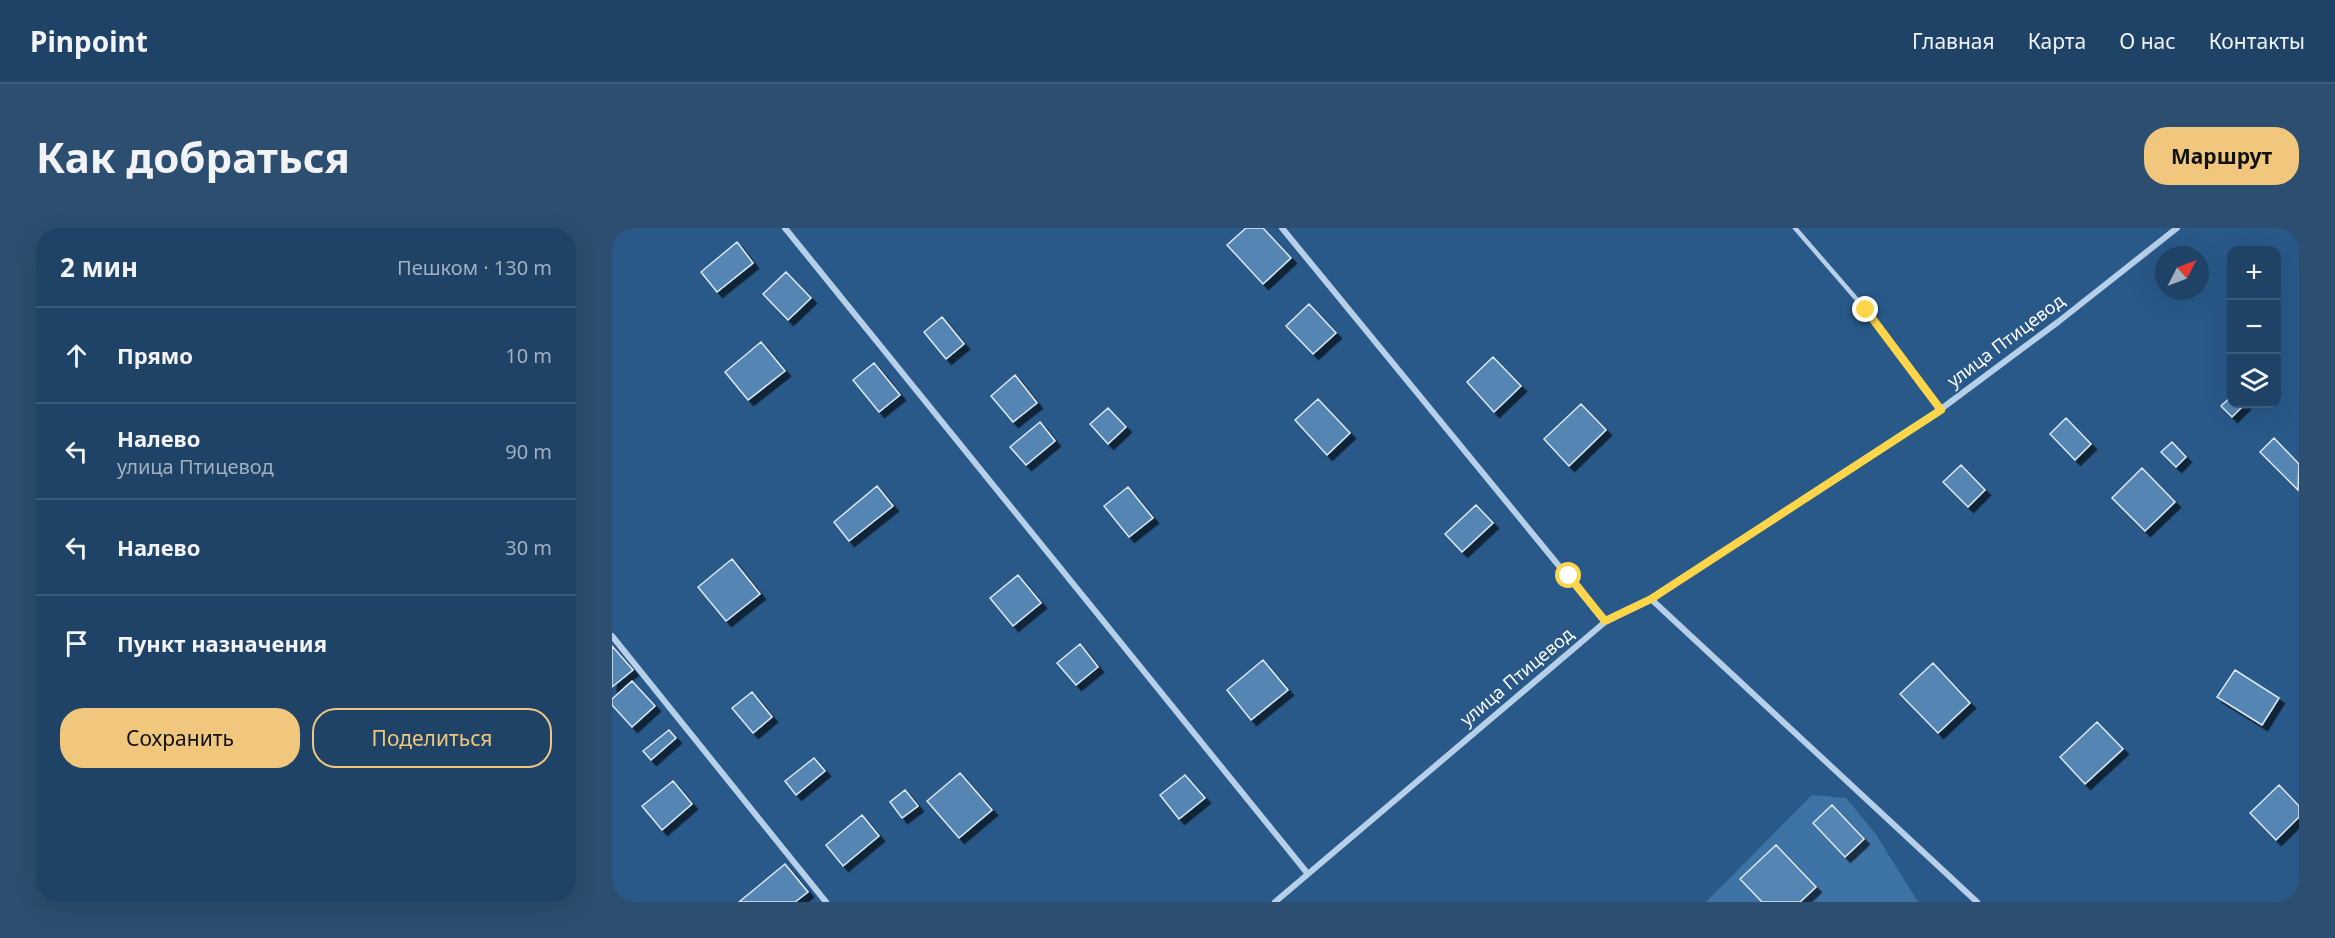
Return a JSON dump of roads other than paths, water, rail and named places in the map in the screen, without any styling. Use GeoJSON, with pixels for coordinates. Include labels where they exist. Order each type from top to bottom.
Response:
{"type":"FeatureCollection","features":[{"type":"Feature","properties":{"kind":"street"},"geometry":{"type":"LineString","coordinates":[[785,228],[1308,874]]}},
{"type":"Feature","properties":{"kind":"street"},"geometry":{"type":"LineString","coordinates":[[1282,228],[1605,621]]}},
{"type":"Feature","properties":{"kind":"street","name":"улица Птицевод"},"geometry":{"type":"LineString","coordinates":[[1275,902],[1605,621],[1651,599],[1941,410],[2058,322],[2176,228]]}},
{"type":"Feature","properties":{"kind":"street"},"geometry":{"type":"LineString","coordinates":[[1651,599],[1977,902]]}},
{"type":"Feature","properties":{"kind":"street"},"geometry":{"type":"LineString","coordinates":[[612,636],[826,902]]}},
{"type":"Feature","properties":{"kind":"lane"},"geometry":{"type":"LineString","coordinates":[[1795,228],[1866,310],[1941,410]]}}]}
